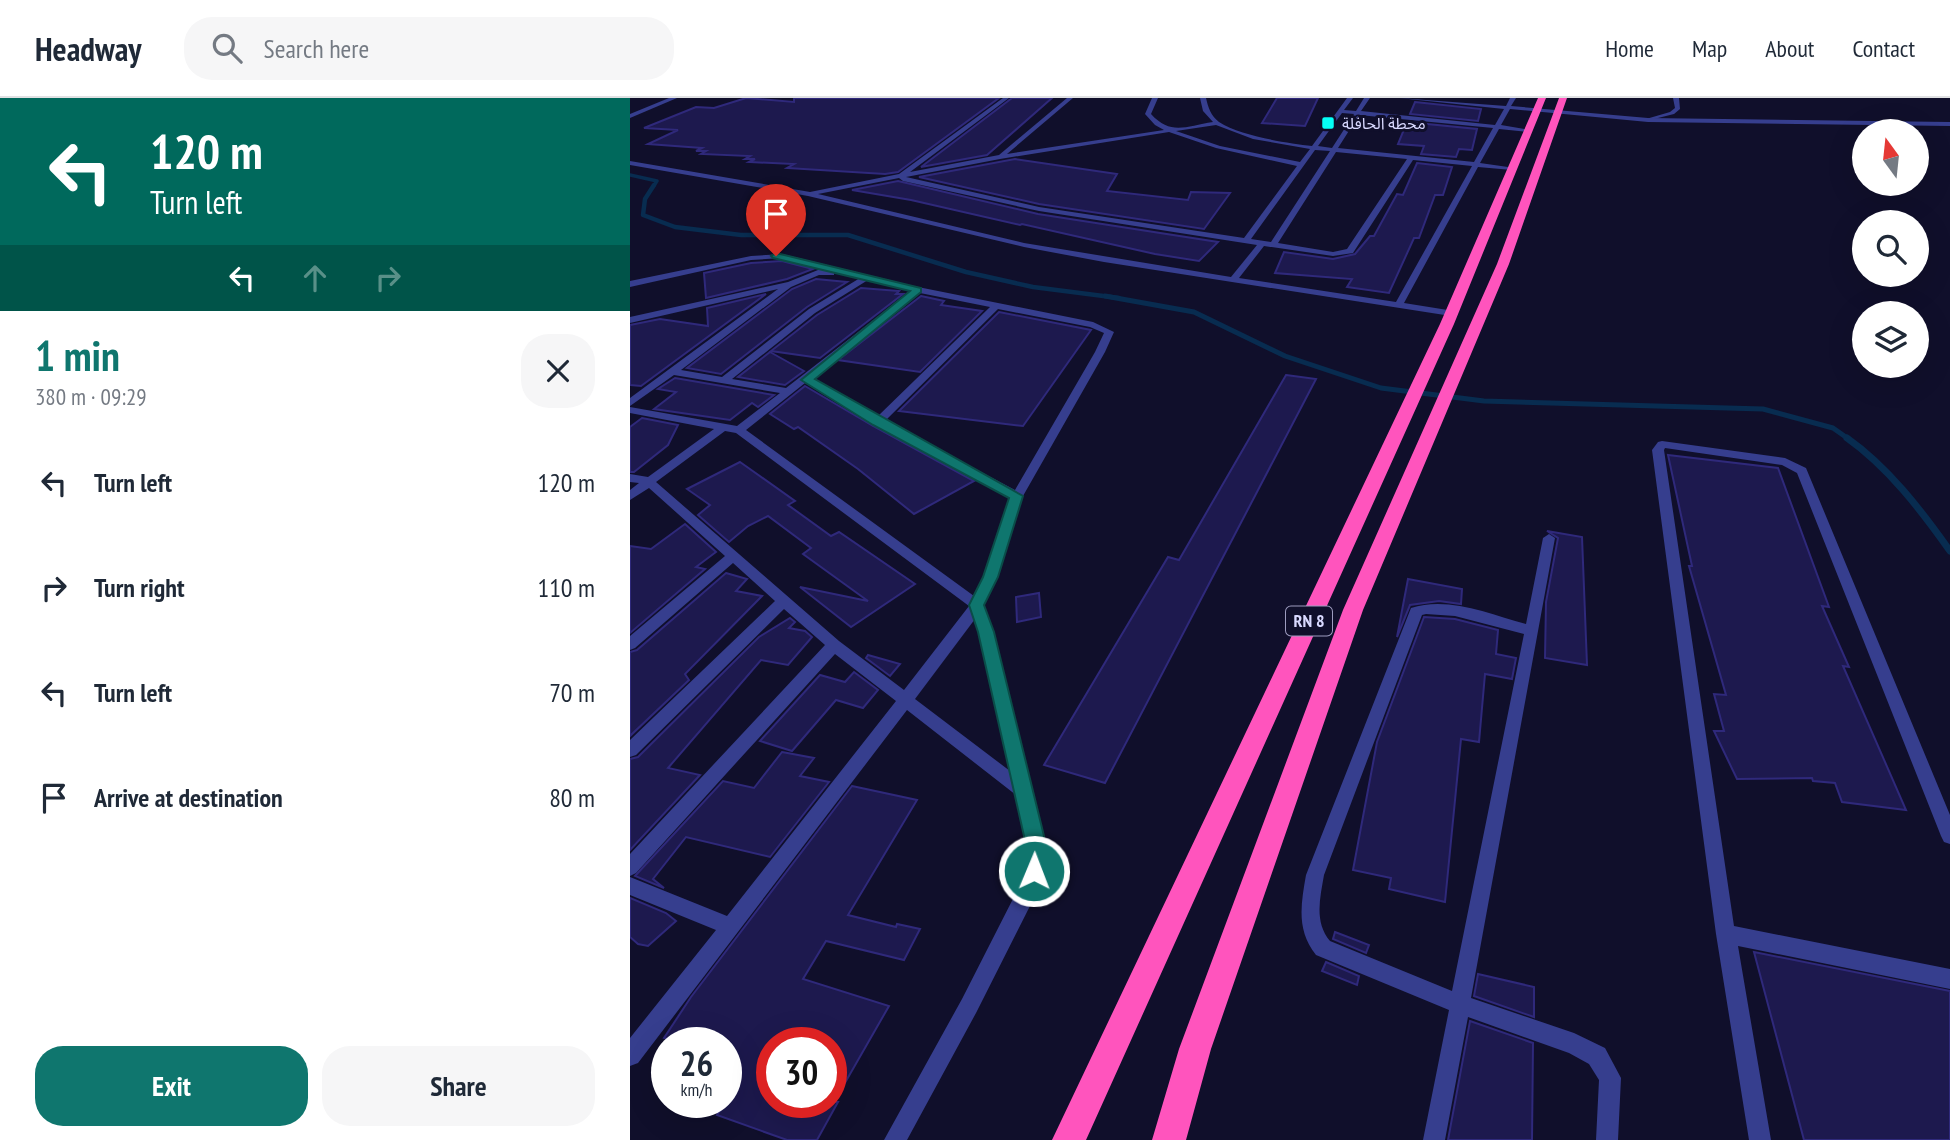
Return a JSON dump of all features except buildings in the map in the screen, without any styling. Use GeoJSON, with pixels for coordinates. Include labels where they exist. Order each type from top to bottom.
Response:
{"type":"FeatureCollection","features":[{"type":"Feature","properties":{"kind":"highway","name":"RN 8"},"geometry":{"type":"LineString","coordinates":[[1069,1140],[1451,313],[1511,171],[1545,110]]}},
{"type":"Feature","properties":{"kind":"highway","name":"RN 8"},"geometry":{"type":"LineString","coordinates":[[1168,1140],[1195,1049],[1353,610],[1503,264],[1545,110]]}},
{"type":"Feature","properties":{"kind":"street"},"geometry":{"type":"LineString","coordinates":[[659,98],[673,99]]}},
{"type":"Feature","properties":{"kind":"street"},"geometry":{"type":"LineString","coordinates":[[902,175],[1006,98]]}},
{"type":"Feature","properties":{"kind":"street"},"geometry":{"type":"LineString","coordinates":[[1000,157],[1070,98]]}},
{"type":"Feature","properties":{"kind":"street"},"geometry":{"type":"LineString","coordinates":[[1155,98],[1150,104],[1148,114],[1155,124],[1164,130],[1229,149],[1303,165]]}},
{"type":"Feature","properties":{"kind":"street"},"geometry":{"type":"LineString","coordinates":[[1203,98],[1206,111],[1217,123],[1255,138],[1332,152],[1511,171]]}},
{"type":"Feature","properties":{"kind":"street"},"geometry":{"type":"LineString","coordinates":[[1245,242],[1350,98]]}},
{"type":"Feature","properties":{"kind":"street"},"geometry":{"type":"LineString","coordinates":[[1273,245],[1367,98]]}},
{"type":"Feature","properties":{"kind":"street"},"geometry":{"type":"LineString","coordinates":[[1402,98],[1648,120],[1950,124]]}},
{"type":"Feature","properties":{"kind":"street"},"geometry":{"type":"LineString","coordinates":[[1398,306],[1513,98]]}},
{"type":"Feature","properties":{"kind":"street"},"geometry":{"type":"LineString","coordinates":[[1648,120],[1672,113],[1678,108],[1676,98]]}},
{"type":"Feature","properties":{"kind":"street"},"geometry":{"type":"LineString","coordinates":[[630,116],[673,99]]}},
{"type":"Feature","properties":{"kind":"street"},"geometry":{"type":"LineString","coordinates":[[1340,111],[1497,127],[1545,110]]}},
{"type":"Feature","properties":{"kind":"street"},"geometry":{"type":"LineString","coordinates":[[808,194],[1000,157],[1217,123]]}},
{"type":"Feature","properties":{"kind":"street"},"geometry":{"type":"LineString","coordinates":[[902,175],[905,181],[1039,209],[1333,254],[1350,251],[1410,160]]}},
{"type":"Feature","properties":{"kind":"street"},"geometry":{"type":"LineString","coordinates":[[630,163],[808,194],[1024,245],[1104,260],[1451,313]]}},
{"type":"Feature","properties":{"kind":"street"},"geometry":{"type":"LineString","coordinates":[[1234,279],[1262,243]]}},
{"type":"Feature","properties":{"kind":"street"},"geometry":{"type":"LineString","coordinates":[[630,284],[771,256],[788,257],[918,290],[1093,325],[1109,332],[1101,352],[1017,496],[990,577],[976,605],[630,1055]]}},
{"type":"Feature","properties":{"kind":"street"},"geometry":{"type":"LineString","coordinates":[[630,320],[791,284],[818,272],[860,277]]}},
{"type":"Feature","properties":{"kind":"street"},"geometry":{"type":"LineString","coordinates":[[725,380],[860,277]]}},
{"type":"Feature","properties":{"kind":"street"},"geometry":{"type":"LineString","coordinates":[[630,403],[791,284]]}},
{"type":"Feature","properties":{"kind":"street"},"geometry":{"type":"LineString","coordinates":[[630,496],[648,481],[807,380],[918,290]]}},
{"type":"Feature","properties":{"kind":"street"},"geometry":{"type":"LineString","coordinates":[[878,422],[995,307]]}},
{"type":"Feature","properties":{"kind":"street"},"geometry":{"type":"LineString","coordinates":[[674,372],[790,392]]}},
{"type":"Feature","properties":{"kind":"street"},"geometry":{"type":"LineString","coordinates":[[807,380],[878,422],[1017,496]]}},
{"type":"Feature","properties":{"kind":"street"},"geometry":{"type":"LineString","coordinates":[[630,410],[731,429],[976,605],[986,632],[1034,836],[1034,871],[1027,891],[969,1006],[895,1140]]}},
{"type":"Feature","properties":{"kind":"street"},"geometry":{"type":"LineString","coordinates":[[1760,1140],[1726,934],[1658,450],[1662,444],[1785,462],[1802,471],[1950,836]]}},
{"type":"Feature","properties":{"kind":"street"},"geometry":{"type":"LineString","coordinates":[[630,478],[648,481],[834,645],[1023,791]]}},
{"type":"Feature","properties":{"kind":"street"},"geometry":{"type":"LineString","coordinates":[[1434,1140],[1549,538]]}},
{"type":"Feature","properties":{"kind":"street"},"geometry":{"type":"LineString","coordinates":[[630,644],[734,555]]}},
{"type":"Feature","properties":{"kind":"street"},"geometry":{"type":"LineString","coordinates":[[630,750],[783,602]]}},
{"type":"Feature","properties":{"kind":"street"},"geometry":{"type":"LineString","coordinates":[[1532,631],[1445,609],[1427,607],[1416,612],[1315,875],[1310,926],[1317,942],[1323,948],[1462,1004],[1574,1044],[1597,1056],[1610,1077],[1608,1140]]}},
{"type":"Feature","properties":{"kind":"street"},"geometry":{"type":"LineString","coordinates":[[630,867],[834,645]]}},
{"type":"Feature","properties":{"kind":"street"},"geometry":{"type":"LineString","coordinates":[[630,886],[729,926]]}},
{"type":"Feature","properties":{"kind":"street"},"geometry":{"type":"LineString","coordinates":[[1726,934],[1950,979]]}},
{"type":"Feature","properties":{"kind":"waterway"},"geometry":{"type":"LineString","coordinates":[[630,175],[657,181],[653,187]]}},
{"type":"Feature","properties":{"kind":"waterway"},"geometry":{"type":"LineString","coordinates":[[654,185],[645,199],[643,215],[675,227],[741,235],[848,235],[966,272],[1033,287],[1109,297]]}},
{"type":"Feature","properties":{"kind":"waterway"},"geometry":{"type":"LineString","coordinates":[[1105,296],[1109,297]]}},
{"type":"Feature","properties":{"kind":"waterway"},"geometry":{"type":"LineString","coordinates":[[1109,297],[1119,298]]}},
{"type":"Feature","properties":{"kind":"waterway"},"geometry":{"type":"LineString","coordinates":[[1109,297],[1194,312],[1285,356],[1381,388],[1484,401],[1763,409],[1833,428],[1850,440]]}},
{"type":"Feature","properties":{"kind":"waterway"},"geometry":{"type":"LineString","coordinates":[[1847,438],[1890,476],[1950,551]]}},
{"type":"Feature","properties":{"kind":"place","name":"محطة الحافلة"},"geometry":{"type":"Point","coordinates":[1328,123]}},
{"type":"Feature","properties":{"kind":"route"},"geometry":{"type":"LineString","coordinates":[[776,256],[918,290],[807,380],[878,422],[1017,496],[990,577],[976,605],[986,632],[1029,811],[1034,836],[1034,871]]}}]}
